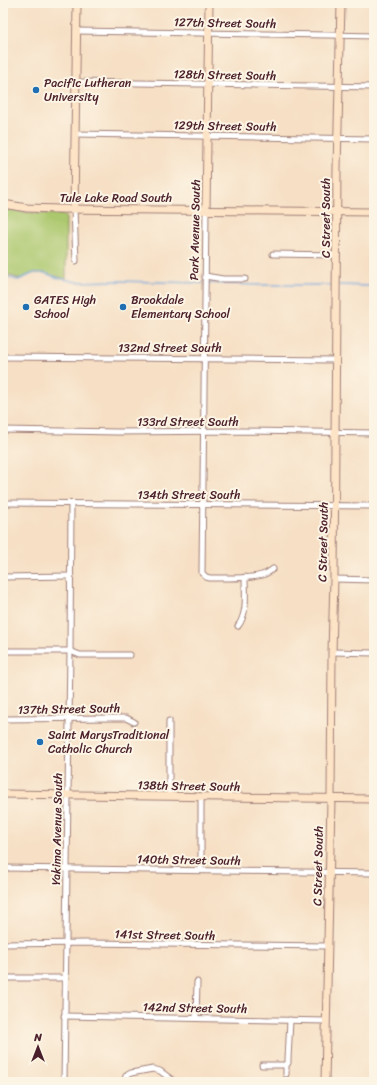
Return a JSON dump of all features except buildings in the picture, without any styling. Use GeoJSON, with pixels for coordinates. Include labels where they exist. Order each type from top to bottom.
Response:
{"type":"FeatureCollection","features":[{"type":"Feature","properties":{"kind":"street"},"geometry":{"type":"LineString","coordinates":[[76,3],[74,209],[76,261]]}},
{"type":"Feature","properties":{"kind":"street","name":"Park Avenue South"},"geometry":{"type":"LineString","coordinates":[[209,3],[201,569],[203,575],[213,578],[244,577]]}},
{"type":"Feature","properties":{"kind":"street","name":"C Street South"},"geometry":{"type":"LineString","coordinates":[[326,1082],[335,506],[340,3]]}},
{"type":"Feature","properties":{"kind":"street","name":"127th Street South"},"geometry":{"type":"LineString","coordinates":[[76,31],[208,32],[374,36]]}},
{"type":"Feature","properties":{"kind":"street","name":"128th Street South"},"geometry":{"type":"LineString","coordinates":[[76,82],[374,87]]}},
{"type":"Feature","properties":{"kind":"street","name":"129th Street South"},"geometry":{"type":"LineString","coordinates":[[75,134],[374,139]]}},
{"type":"Feature","properties":{"kind":"street","name":"Tule Lake Road South"},"geometry":{"type":"LineString","coordinates":[[3,204],[33,208],[74,209],[374,212]]}},
{"type":"Feature","properties":{"kind":"street"},"geometry":{"type":"LineString","coordinates":[[273,254],[337,255]]}},
{"type":"Feature","properties":{"kind":"street"},"geometry":{"type":"LineString","coordinates":[[205,276],[223,279],[245,279]]}},
{"type":"Feature","properties":{"kind":"street","name":"132nd Street South"},"geometry":{"type":"LineString","coordinates":[[3,357],[336,360]]}},
{"type":"Feature","properties":{"kind":"street","name":"133rd Street South"},"geometry":{"type":"LineString","coordinates":[[3,430],[374,433]]}},
{"type":"Feature","properties":{"kind":"street","name":"134th Street South"},"geometry":{"type":"LineString","coordinates":[[3,503],[374,506]]}},
{"type":"Feature","properties":{"kind":"street","name":"Yakima Avenue South"},"geometry":{"type":"LineString","coordinates":[[64,1082],[69,795],[71,504]]}},
{"type":"Feature","properties":{"kind":"street"},"geometry":{"type":"LineString","coordinates":[[238,626],[244,614],[244,577],[261,575],[273,569]]}},
{"type":"Feature","properties":{"kind":"street"},"geometry":{"type":"LineString","coordinates":[[3,577],[71,576]]}},
{"type":"Feature","properties":{"kind":"street"},"geometry":{"type":"LineString","coordinates":[[334,579],[374,580]]}},
{"type":"Feature","properties":{"kind":"street"},"geometry":{"type":"LineString","coordinates":[[3,651],[130,655]]}},
{"type":"Feature","properties":{"kind":"street"},"geometry":{"type":"LineString","coordinates":[[332,652],[374,653]]}},
{"type":"Feature","properties":{"kind":"street","name":"137th Street South"},"geometry":{"type":"LineString","coordinates":[[3,719],[126,718],[134,722]]}},
{"type":"Feature","properties":{"kind":"street"},"geometry":{"type":"LineString","coordinates":[[169,721],[169,796]]}},
{"type":"Feature","properties":{"kind":"street","name":"138th Street South"},"geometry":{"type":"LineString","coordinates":[[3,794],[374,799]]}},
{"type":"Feature","properties":{"kind":"street"},"geometry":{"type":"LineString","coordinates":[[201,797],[201,870]]}},
{"type":"Feature","properties":{"kind":"street","name":"140th Street South"},"geometry":{"type":"LineString","coordinates":[[3,868],[374,873]]}},
{"type":"Feature","properties":{"kind":"street","name":"141st Street South"},"geometry":{"type":"LineString","coordinates":[[3,944],[66,943],[328,946]]}},
{"type":"Feature","properties":{"kind":"street"},"geometry":{"type":"LineString","coordinates":[[3,978],[66,978]]}},
{"type":"Feature","properties":{"kind":"street"},"geometry":{"type":"LineString","coordinates":[[196,1018],[197,982]]}},
{"type":"Feature","properties":{"kind":"street","name":"142nd Street South"},"geometry":{"type":"LineString","coordinates":[[64,1016],[326,1021]]}},
{"type":"Feature","properties":{"kind":"street"},"geometry":{"type":"LineString","coordinates":[[286,1074],[290,1020]]}},
{"type":"Feature","properties":{"kind":"street"},"geometry":{"type":"LineString","coordinates":[[262,1065],[286,1065]]}},
{"type":"Feature","properties":{"kind":"street"},"geometry":{"type":"LineString","coordinates":[[124,1082],[126,1076],[131,1073],[153,1069],[160,1071],[175,1082]]}},
{"type":"Feature","properties":{"kind":"green space"},"geometry":{"type":"Polygon","coordinates":[[[3,209],[66,215],[66,279],[45,273],[34,273],[20,279],[3,273],[3,209]]]}},
{"type":"Feature","properties":{"kind":"waterway"},"geometry":{"type":"LineString","coordinates":[[3,276],[18,280],[34,273],[45,273],[58,278],[77,282],[115,281],[203,283]]}},
{"type":"Feature","properties":{"kind":"waterway"},"geometry":{"type":"LineString","coordinates":[[207,283],[333,285]]}},
{"type":"Feature","properties":{"kind":"waterway"},"geometry":{"type":"LineString","coordinates":[[339,285],[369,286],[374,289]]}},
{"type":"Feature","properties":{"kind":"place","name":"Pacific Lutheran University"},"geometry":{"type":"Point","coordinates":[36,90]}},
{"type":"Feature","properties":{"kind":"place","name":"GATES High School"},"geometry":{"type":"Point","coordinates":[26,307]}},
{"type":"Feature","properties":{"kind":"place","name":"Brookdale Elementary School"},"geometry":{"type":"Point","coordinates":[123,307]}},
{"type":"Feature","properties":{"kind":"place","name":"Saint MarysTraditional Catholic Church"},"geometry":{"type":"Point","coordinates":[40,742]}}]}
